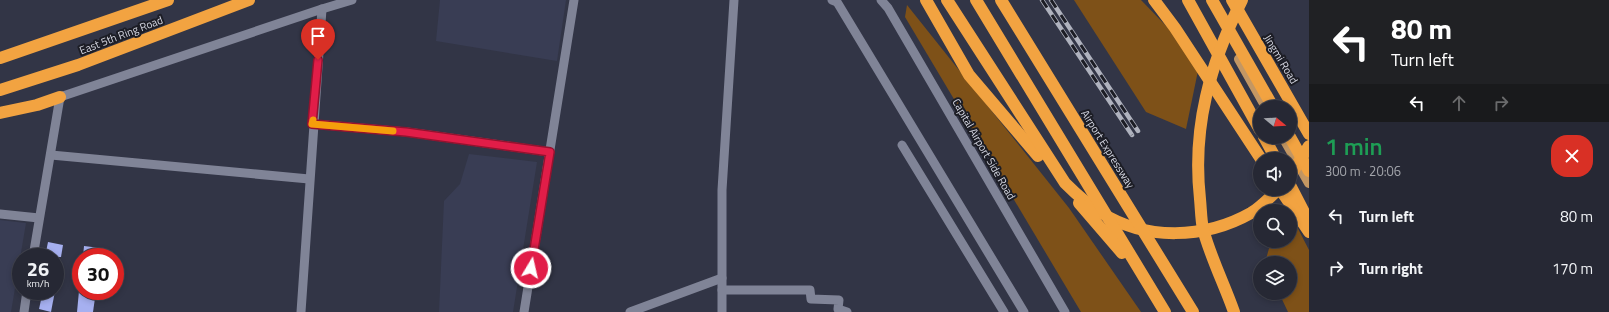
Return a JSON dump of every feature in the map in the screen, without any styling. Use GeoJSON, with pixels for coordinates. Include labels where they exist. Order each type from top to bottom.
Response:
{"type":"FeatureCollection","features":[{"type":"Feature","properties":{"kind":"highway","name":"East 5th Ring Road"},"geometry":{"type":"LineString","coordinates":[[0,58],[168,0]]}},
{"type":"Feature","properties":{"kind":"highway","name":"East 5th Ring Road"},"geometry":{"type":"LineString","coordinates":[[0,90],[78,65],[249,0]]}},
{"type":"Feature","properties":{"kind":"highway"},"geometry":{"type":"LineString","coordinates":[[916,0],[969,75],[1144,280]]}},
{"type":"Feature","properties":{"kind":"highway"},"geometry":{"type":"LineString","coordinates":[[926,0],[969,75]]}},
{"type":"Feature","properties":{"kind":"highway"},"geometry":{"type":"LineString","coordinates":[[947,0],[1065,183],[1100,213],[1115,220],[1148,231],[1190,233],[1227,223],[1251,212],[1271,196]]}},
{"type":"Feature","properties":{"kind":"highway"},"geometry":{"type":"LineString","coordinates":[[976,0],[1164,312]]}},
{"type":"Feature","properties":{"kind":"highway","name":"Airport Expressway"},"geometry":{"type":"LineString","coordinates":[[1001,0],[1193,312]]}},
{"type":"Feature","properties":{"kind":"highway"},"geometry":{"type":"LineString","coordinates":[[1154,0],[1176,28],[1256,152]]}},
{"type":"Feature","properties":{"kind":"highway"},"geometry":{"type":"LineString","coordinates":[[1188,0],[1253,117]]}},
{"type":"Feature","properties":{"kind":"highway"},"geometry":{"type":"LineString","coordinates":[[1212,0],[1269,100]]}},
{"type":"Feature","properties":{"kind":"highway"},"geometry":{"type":"LineString","coordinates":[[1232,0],[1309,134]]}},
{"type":"Feature","properties":{"kind":"highway"},"geometry":{"type":"LineString","coordinates":[[1234,312],[1203,229],[1198,179],[1199,132],[1211,75],[1224,37],[1242,0]]}},
{"type":"Feature","properties":{"kind":"highway"},"geometry":{"type":"LineString","coordinates":[[0,113],[37,105],[60,97]]}},
{"type":"Feature","properties":{"kind":"highway"},"geometry":{"type":"LineString","coordinates":[[1294,144],[1309,171]]}},
{"type":"Feature","properties":{"kind":"highway"},"geometry":{"type":"LineString","coordinates":[[1297,165],[1309,146]]}},
{"type":"Feature","properties":{"kind":"highway"},"geometry":{"type":"LineString","coordinates":[[1285,196],[1309,232]]}},
{"type":"Feature","properties":{"kind":"highway"},"geometry":{"type":"LineString","coordinates":[[1296,196],[1309,222]]}},
{"type":"Feature","properties":{"kind":"main road"},"geometry":{"type":"LineString","coordinates":[[1205,0],[1262,100]]}},
{"type":"Feature","properties":{"kind":"main road","name":"Jingmi Road"},"geometry":{"type":"LineString","coordinates":[[1232,0],[1309,130]]}},
{"type":"Feature","properties":{"kind":"main road"},"geometry":{"type":"LineString","coordinates":[[1287,144],[1309,183]]}},
{"type":"Feature","properties":{"kind":"street"},"geometry":{"type":"LineString","coordinates":[[34,248],[60,97],[352,0]]}},
{"type":"Feature","properties":{"kind":"street"},"geometry":{"type":"LineString","coordinates":[[524,312],[574,0]]}},
{"type":"Feature","properties":{"kind":"street"},"geometry":{"type":"LineString","coordinates":[[722,312],[722,190],[734,0]]}},
{"type":"Feature","properties":{"kind":"street"},"geometry":{"type":"LineString","coordinates":[[832,0],[836,2],[1024,312]]}},
{"type":"Feature","properties":{"kind":"street","name":"Capital Airport Side Road"},"geometry":{"type":"LineString","coordinates":[[881,0],[888,8],[1065,312]]}},
{"type":"Feature","properties":{"kind":"street"},"geometry":{"type":"LineString","coordinates":[[300,312],[312,124],[322,9]]}},
{"type":"Feature","properties":{"kind":"street"},"geometry":{"type":"LineString","coordinates":[[312,124],[406,132],[550,152]]}},
{"type":"Feature","properties":{"kind":"street"},"geometry":{"type":"LineString","coordinates":[[902,145],[1004,312]]}},
{"type":"Feature","properties":{"kind":"street"},"geometry":{"type":"LineString","coordinates":[[51,155],[309,179]]}},
{"type":"Feature","properties":{"kind":"street"},"geometry":{"type":"LineString","coordinates":[[0,214],[39,218]]}},
{"type":"Feature","properties":{"kind":"street"},"geometry":{"type":"LineString","coordinates":[[630,312],[722,278]]}},
{"type":"Feature","properties":{"kind":"street"},"geometry":{"type":"LineString","coordinates":[[722,290],[810,290],[810,299],[839,300],[842,311]]}},
{"type":"Feature","properties":{"kind":"street"},"geometry":{"type":"LineString","coordinates":[[24,312],[26,300]]}},
{"type":"Feature","properties":{"kind":"shaded area"},"geometry":{"type":"Polygon","coordinates":[[[440,0],[566,0],[557,61],[436,41],[440,0]]]}},
{"type":"Feature","properties":{"kind":"shaded area"},"geometry":{"type":"Polygon","coordinates":[[[1074,0],[1141,0],[1200,61],[1186,129],[1146,112],[1074,0]]]}},
{"type":"Feature","properties":{"kind":"shaded area"},"geometry":{"type":"Polygon","coordinates":[[[907,5],[1069,208],[1141,312],[1081,312],[905,17],[907,5]]]}},
{"type":"Feature","properties":{"kind":"shaded area"},"geometry":{"type":"Polygon","coordinates":[[[469,154],[537,162],[513,312],[439,312],[444,201],[460,184],[469,154]]]}},
{"type":"Feature","properties":{"kind":"shaded area"},"geometry":{"type":"Polygon","coordinates":[[[0,220],[26,223],[22,248],[12,248],[13,300],[11,312],[0,312],[0,220]]]}},
{"type":"Feature","properties":{"kind":"shaded area"},"geometry":{"type":"Polygon","coordinates":[[[1297,227],[1309,250],[1309,312],[1288,312],[1282,300],[1297,300],[1297,256],[1267,256],[1269,248],[1297,248],[1297,227]]]}},
{"type":"Feature","properties":{"kind":"building"},"geometry":{"type":"Polygon","coordinates":[[[48,242],[63,245],[62,248],[47,248],[48,242]]]}},
{"type":"Feature","properties":{"kind":"building"},"geometry":{"type":"Polygon","coordinates":[[[84,246],[100,248],[84,248],[84,246]]]}},
{"type":"Feature","properties":{"kind":"building"},"geometry":{"type":"Polygon","coordinates":[[[41,300],[53,300],[51,312],[39,309],[41,300]]]}},
{"type":"Feature","properties":{"kind":"building"},"geometry":{"type":"Polygon","coordinates":[[[78,300],[95,300],[93,312],[77,312],[78,300]]]}},
{"type":"Feature","properties":{"kind":"railway"},"geometry":{"type":"LineString","coordinates":[[1042,0],[1132,135]]}},
{"type":"Feature","properties":{"kind":"railway"},"geometry":{"type":"LineString","coordinates":[[1051,0],[1138,131]]}},
{"type":"Feature","properties":{"kind":"slow traffic"},"geometry":{"type":"LineString","coordinates":[[313,120],[312,124],[393,131]]}},
{"type":"Feature","properties":{"kind":"route"},"geometry":{"type":"LineString","coordinates":[[318,60],[312,124],[406,132],[550,152],[531,268]]}}]}
